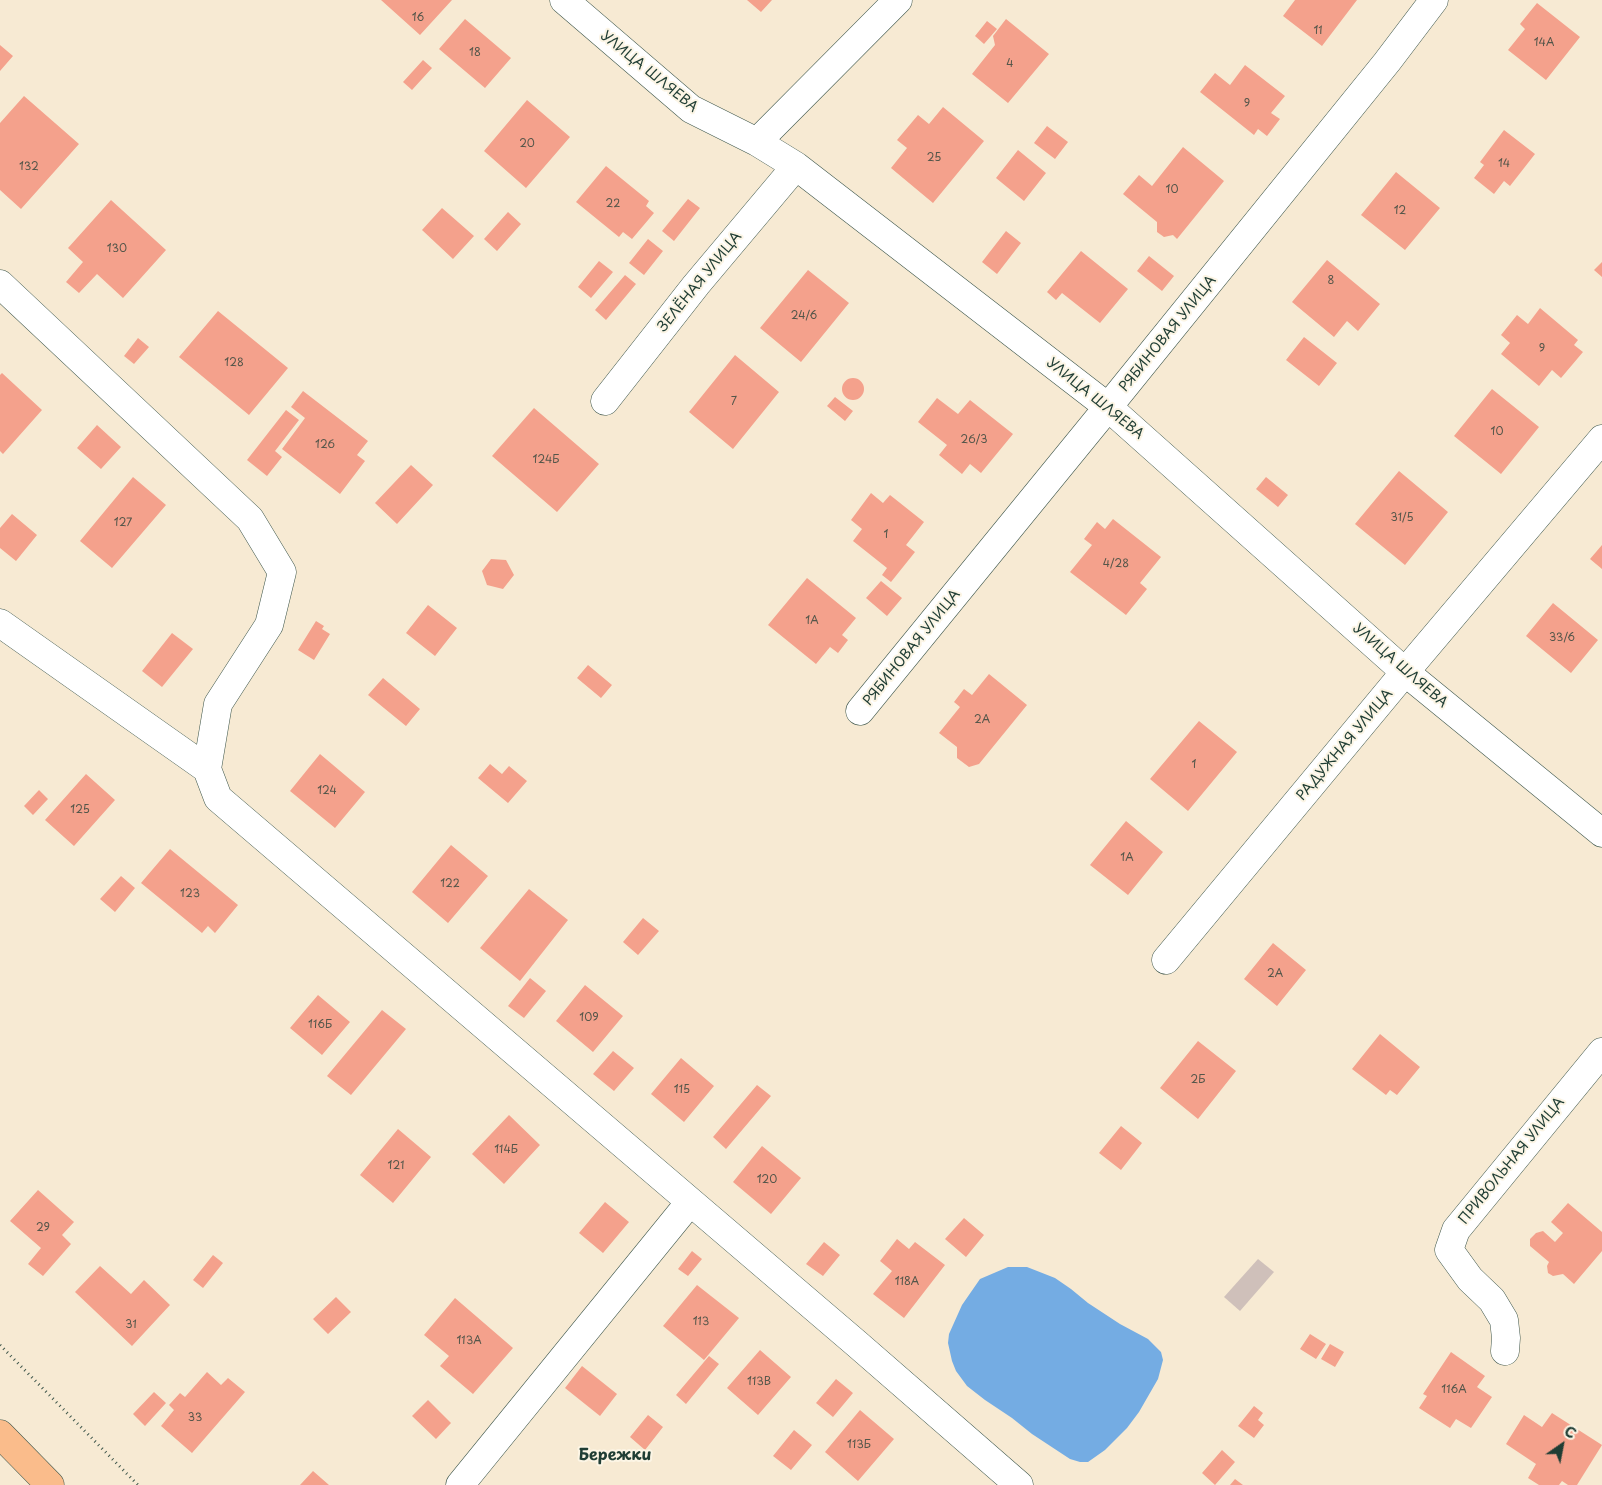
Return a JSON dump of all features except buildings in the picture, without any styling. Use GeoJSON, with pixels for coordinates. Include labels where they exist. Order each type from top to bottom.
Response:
{"type":"FeatureCollection","features":[{"type":"Feature","properties":{"kind":"main road"},"geometry":{"type":"LineString","coordinates":[[0,1434],[50,1485]]}},
{"type":"Feature","properties":{"kind":"street","name":"УЛИЦА ШЛЯЕВА"},"geometry":{"type":"LineString","coordinates":[[564,0],[691,109],[757,142],[796,166],[1108,407],[1405,672],[1602,833]]}},
{"type":"Feature","properties":{"kind":"street"},"geometry":{"type":"LineString","coordinates":[[757,142],[898,0]]}},
{"type":"Feature","properties":{"kind":"street","name":"РЯБИНОВАЯ УЛИЦА"},"geometry":{"type":"LineString","coordinates":[[860,712],[1387,62],[1434,0]]}},
{"type":"Feature","properties":{"kind":"street","name":"ЗЕЛЁНАЯ УЛИЦА"},"geometry":{"type":"LineString","coordinates":[[605,401],[696,285],[796,166]]}},
{"type":"Feature","properties":{"kind":"street"},"geometry":{"type":"LineString","coordinates":[[0,284],[250,519],[282,572],[269,625],[218,704],[207,769],[218,798],[857,1344],[1019,1485]]}},
{"type":"Feature","properties":{"kind":"street","name":"РАДУЖНАЯ УЛИЦА"},"geometry":{"type":"LineString","coordinates":[[1166,960],[1405,672],[1602,439]]}},
{"type":"Feature","properties":{"kind":"street"},"geometry":{"type":"LineString","coordinates":[[0,623],[207,769]]}},
{"type":"Feature","properties":{"kind":"street","name":"ПРИВОЛЬНАЯ УЛИЦА"},"geometry":{"type":"LineString","coordinates":[[1505,1351],[1504,1320],[1492,1300],[1470,1279],[1449,1250],[1456,1230],[1602,1052]]}},
{"type":"Feature","properties":{"kind":"street"},"geometry":{"type":"LineString","coordinates":[[460,1485],[690,1202]]}},
{"type":"Feature","properties":{"kind":"path"},"geometry":{"type":"LineString","coordinates":[[0,1345],[138,1485]]}},
{"type":"Feature","properties":{"kind":"shaded area"},"geometry":{"type":"Polygon","coordinates":[[[1258,1259],[1274,1272],[1240,1311],[1224,1297],[1258,1259]]]}},
{"type":"Feature","properties":{"kind":"water"},"geometry":{"type":"Polygon","coordinates":[[[1008,1267],[1027,1267],[1055,1278],[1120,1324],[1148,1339],[1161,1352],[1163,1360],[1158,1379],[1139,1412],[1127,1428],[1105,1450],[1088,1462],[1070,1459],[1032,1434],[967,1386],[956,1371],[948,1343],[949,1334],[962,1305],[980,1279],[1008,1267]]]}},
{"type":"Feature","properties":{"kind":"district","name":"Бережки"},"geometry":{"type":"Point","coordinates":[615,1456]}}]}
